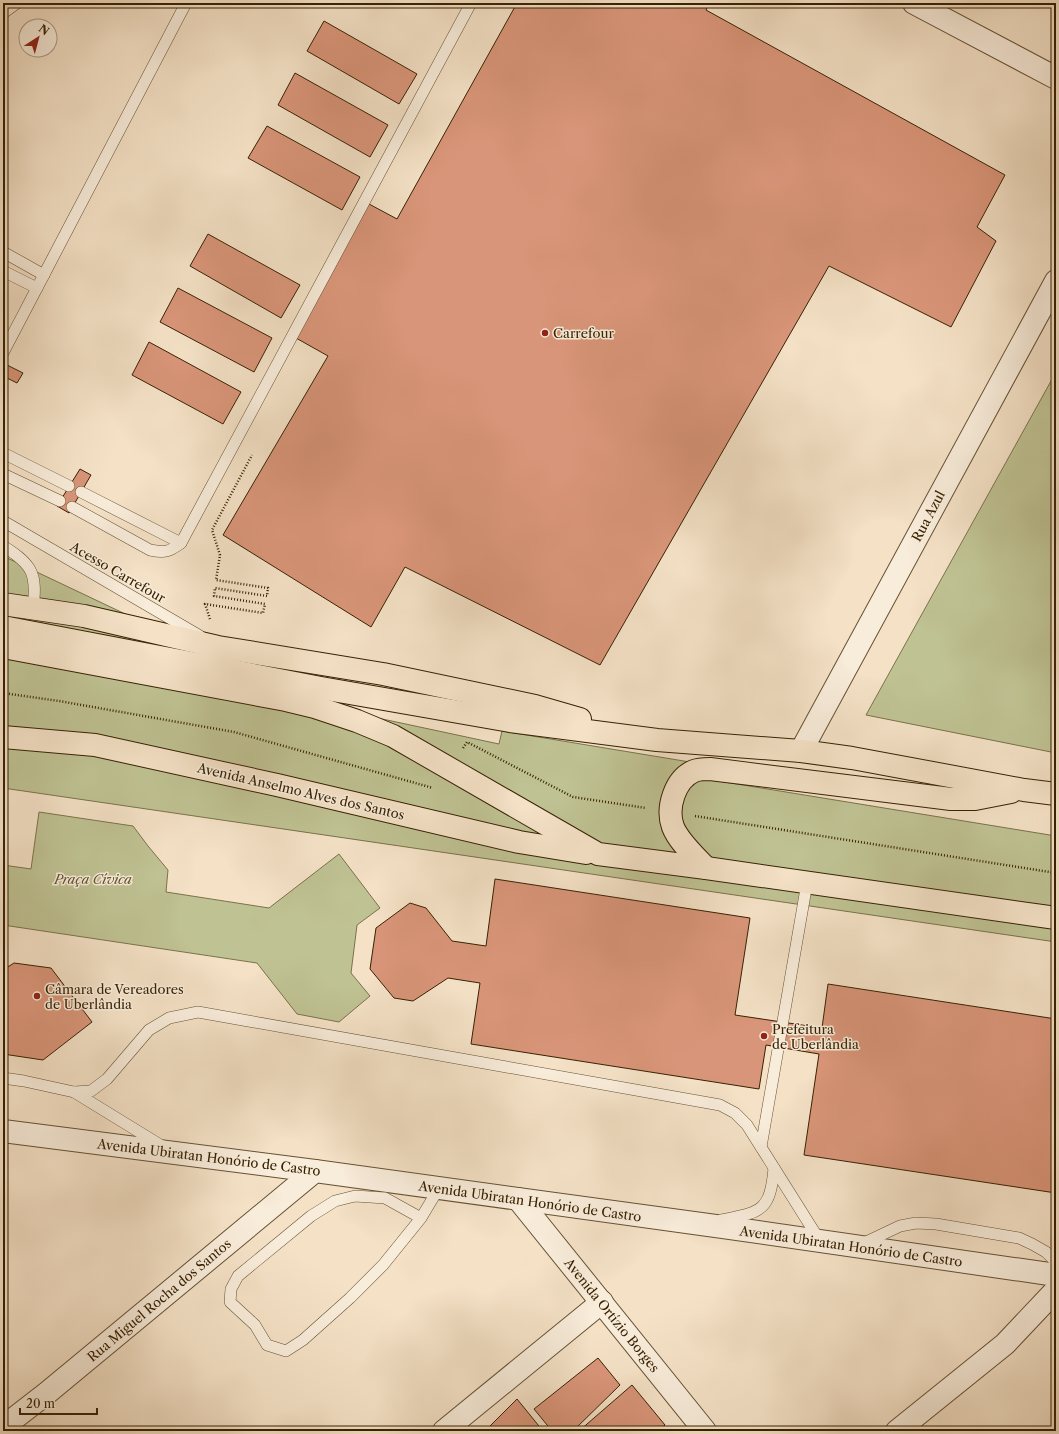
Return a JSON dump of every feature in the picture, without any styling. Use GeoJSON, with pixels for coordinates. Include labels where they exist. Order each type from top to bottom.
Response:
{"type":"FeatureCollection","features":[{"type":"Feature","properties":{"kind":"main road"},"geometry":{"type":"LineString","coordinates":[[3,604],[84,616],[218,647],[391,675],[535,706],[657,740]]}},
{"type":"Feature","properties":{"kind":"main road"},"geometry":{"type":"LineString","coordinates":[[3,627],[321,688],[510,721],[657,740],[801,751],[852,758],[1024,790],[1056,794]]}},
{"type":"Feature","properties":{"kind":"main road"},"geometry":{"type":"LineString","coordinates":[[3,647],[286,700],[315,707],[357,721],[393,736],[598,854]]}},
{"type":"Feature","properties":{"kind":"main road","name":"Avenida Anselmo Alves dos Santos"},"geometry":{"type":"LineString","coordinates":[[3,737],[95,745],[240,776],[519,842],[1056,918]]}},
{"type":"Feature","properties":{"kind":"main road"},"geometry":{"type":"LineString","coordinates":[[706,868],[682,842],[673,826],[670,812],[673,795],[681,780],[695,770],[710,769],[951,799],[975,799],[1024,790]]}},
{"type":"Feature","properties":{"kind":"street"},"geometry":{"type":"LineString","coordinates":[[914,3],[1056,78]]}},
{"type":"Feature","properties":{"kind":"street","name":"Rua Azul"},"geometry":{"type":"LineString","coordinates":[[801,751],[1056,281]]}},
{"type":"Feature","properties":{"kind":"street","name":"Avenida Ubiratan Honório de Castro"},"geometry":{"type":"LineString","coordinates":[[3,1131],[172,1152],[703,1224],[1056,1275]]}},
{"type":"Feature","properties":{"kind":"street","name":"Rua Miguel Rocha dos Santos"},"geometry":{"type":"LineString","coordinates":[[3,1427],[47,1394],[315,1171]]}},
{"type":"Feature","properties":{"kind":"street","name":"Avenida Ortízio Borges"},"geometry":{"type":"LineString","coordinates":[[518,1199],[705,1431]]}},
{"type":"Feature","properties":{"kind":"street"},"geometry":{"type":"LineString","coordinates":[[897,1431],[1005,1344],[1056,1290]]}},
{"type":"Feature","properties":{"kind":"street"},"geometry":{"type":"LineString","coordinates":[[444,1431],[602,1302]]}},
{"type":"Feature","properties":{"kind":"lane"},"geometry":{"type":"LineString","coordinates":[[3,13],[17,3]]}},
{"type":"Feature","properties":{"kind":"lane"},"geometry":{"type":"LineString","coordinates":[[3,353],[186,3]]}},
{"type":"Feature","properties":{"kind":"lane"},"geometry":{"type":"LineString","coordinates":[[72,507],[150,550],[162,553],[172,550],[181,543],[471,3]]}},
{"type":"Feature","properties":{"kind":"lane"},"geometry":{"type":"LineString","coordinates":[[3,252],[44,275]]}},
{"type":"Feature","properties":{"kind":"lane"},"geometry":{"type":"LineString","coordinates":[[3,273],[7,273],[37,288]]}},
{"type":"Feature","properties":{"kind":"lane"},"geometry":{"type":"LineString","coordinates":[[3,453],[69,486]]}},
{"type":"Feature","properties":{"kind":"lane"},"geometry":{"type":"LineString","coordinates":[[3,474],[60,501]]}},
{"type":"Feature","properties":{"kind":"lane"},"geometry":{"type":"LineString","coordinates":[[81,492],[181,543]]}},
{"type":"Feature","properties":{"kind":"lane","name":"Acesso Carrefour"},"geometry":{"type":"LineString","coordinates":[[3,521],[218,647]]}},
{"type":"Feature","properties":{"kind":"lane"},"geometry":{"type":"LineString","coordinates":[[3,546],[14,553],[28,566],[35,578],[33,609]]}},
{"type":"Feature","properties":{"kind":"lane"},"geometry":{"type":"LineString","coordinates":[[761,1147],[807,883]]}},
{"type":"Feature","properties":{"kind":"lane"},"geometry":{"type":"LineString","coordinates":[[3,1078],[74,1092],[91,1091],[107,1079],[149,1030],[169,1018],[198,1012],[720,1105],[735,1114],[747,1126],[820,1242]]}},
{"type":"Feature","properties":{"kind":"lane"},"geometry":{"type":"LineString","coordinates":[[74,1092],[172,1152]]}},
{"type":"Feature","properties":{"kind":"lane"},"geometry":{"type":"LineString","coordinates":[[703,1224],[751,1214],[760,1209],[768,1201],[772,1189],[774,1168]]}},
{"type":"Feature","properties":{"kind":"lane"},"geometry":{"type":"LineString","coordinates":[[421,1218],[385,1198],[355,1196],[335,1201],[312,1216],[238,1276],[231,1289],[230,1302],[255,1325],[267,1345],[286,1351],[303,1340],[350,1298],[383,1265],[421,1218],[439,1188]]}},
{"type":"Feature","properties":{"kind":"lane"},"geometry":{"type":"LineString","coordinates":[[856,1247],[900,1226],[916,1223],[936,1224],[1019,1238],[1046,1252],[1056,1262]]}},
{"type":"Feature","properties":{"kind":"path"},"geometry":{"type":"LineString","coordinates":[[205,604],[263,613],[265,604],[214,596],[215,588],[267,596],[268,588],[216,580],[220,555]]}},
{"type":"Feature","properties":{"kind":"green space"},"geometry":{"type":"Polygon","coordinates":[[[1056,372],[1056,753],[866,715],[1056,372]]]}},
{"type":"Feature","properties":{"kind":"green space"},"geometry":{"type":"Polygon","coordinates":[[[3,556],[317,705],[499,744],[502,731],[702,764],[700,778],[1056,836],[1056,942],[3,788],[3,556]]]}},
{"type":"Feature","properties":{"kind":"green space","name":"Praça Cívica"},"geometry":{"type":"Polygon","coordinates":[[[39,812],[133,826],[168,870],[166,892],[269,908],[339,854],[380,908],[357,925],[351,973],[370,996],[339,1022],[297,1014],[257,963],[3,925],[3,865],[31,869],[39,812]]]}},
{"type":"Feature","properties":{"kind":"building","name":"Carrefour"},"geometry":{"type":"Polygon","coordinates":[[[517,3],[709,3],[706,10],[1005,175],[977,227],[996,241],[951,327],[829,266],[600,665],[405,567],[371,627],[223,535],[328,356],[296,338],[369,204],[397,219],[517,3]]]}},
{"type":"Feature","properties":{"kind":"building"},"geometry":{"type":"Polygon","coordinates":[[[324,21],[417,74],[399,104],[307,51],[324,21]]]}},
{"type":"Feature","properties":{"kind":"building"},"geometry":{"type":"Polygon","coordinates":[[[295,73],[388,125],[370,157],[278,105],[295,73]]]}},
{"type":"Feature","properties":{"kind":"building"},"geometry":{"type":"Polygon","coordinates":[[[267,126],[360,177],[342,210],[248,158],[267,126]]]}},
{"type":"Feature","properties":{"kind":"building"},"geometry":{"type":"Polygon","coordinates":[[[208,234],[300,285],[281,318],[190,266],[208,234]]]}},
{"type":"Feature","properties":{"kind":"building"},"geometry":{"type":"Polygon","coordinates":[[[178,288],[272,338],[254,372],[160,322],[178,288]]]}},
{"type":"Feature","properties":{"kind":"building"},"geometry":{"type":"Polygon","coordinates":[[[149,342],[241,392],[223,424],[132,375],[149,342]]]}},
{"type":"Feature","properties":{"kind":"building"},"geometry":{"type":"Polygon","coordinates":[[[3,363],[23,373],[17,383],[3,376],[3,363]]]}},
{"type":"Feature","properties":{"kind":"building"},"geometry":{"type":"Polygon","coordinates":[[[80,469],[91,475],[69,513],[57,506],[80,469]]]}},
{"type":"Feature","properties":{"kind":"building","name":"Prefeitura de Uberlândia"},"geometry":{"type":"Polygon","coordinates":[[[495,879],[750,918],[735,1015],[822,1028],[828,984],[1056,1019],[1056,1193],[804,1155],[819,1054],[766,1045],[759,1089],[471,1044],[480,983],[448,978],[413,1001],[394,998],[370,969],[376,928],[410,903],[426,908],[452,941],[486,946],[495,879]]]}},
{"type":"Feature","properties":{"kind":"building","name":"Câmara de Vereadores de Uberlândia"},"geometry":{"type":"Polygon","coordinates":[[[14,963],[51,968],[92,1022],[43,1060],[3,1054],[3,970],[14,963]]]}},
{"type":"Feature","properties":{"kind":"building"},"geometry":{"type":"Polygon","coordinates":[[[598,1358],[620,1385],[573,1431],[552,1431],[534,1409],[598,1358]]]}},
{"type":"Feature","properties":{"kind":"building"},"geometry":{"type":"Polygon","coordinates":[[[632,1385],[665,1425],[657,1431],[579,1431],[632,1385]]]}},
{"type":"Feature","properties":{"kind":"building"},"geometry":{"type":"Polygon","coordinates":[[[517,1399],[543,1431],[492,1431],[489,1427],[517,1399]]]}},
{"type":"Feature","properties":{"kind":"place","name":"Carrefour"},"geometry":{"type":"Point","coordinates":[545,333]}},
{"type":"Feature","properties":{"kind":"place","name":"Câmara de Vereadores de Uberlândia"},"geometry":{"type":"Point","coordinates":[37,996]}},
{"type":"Feature","properties":{"kind":"place","name":"Prefeitura de Uberlândia"},"geometry":{"type":"Point","coordinates":[764,1036]}}]}
